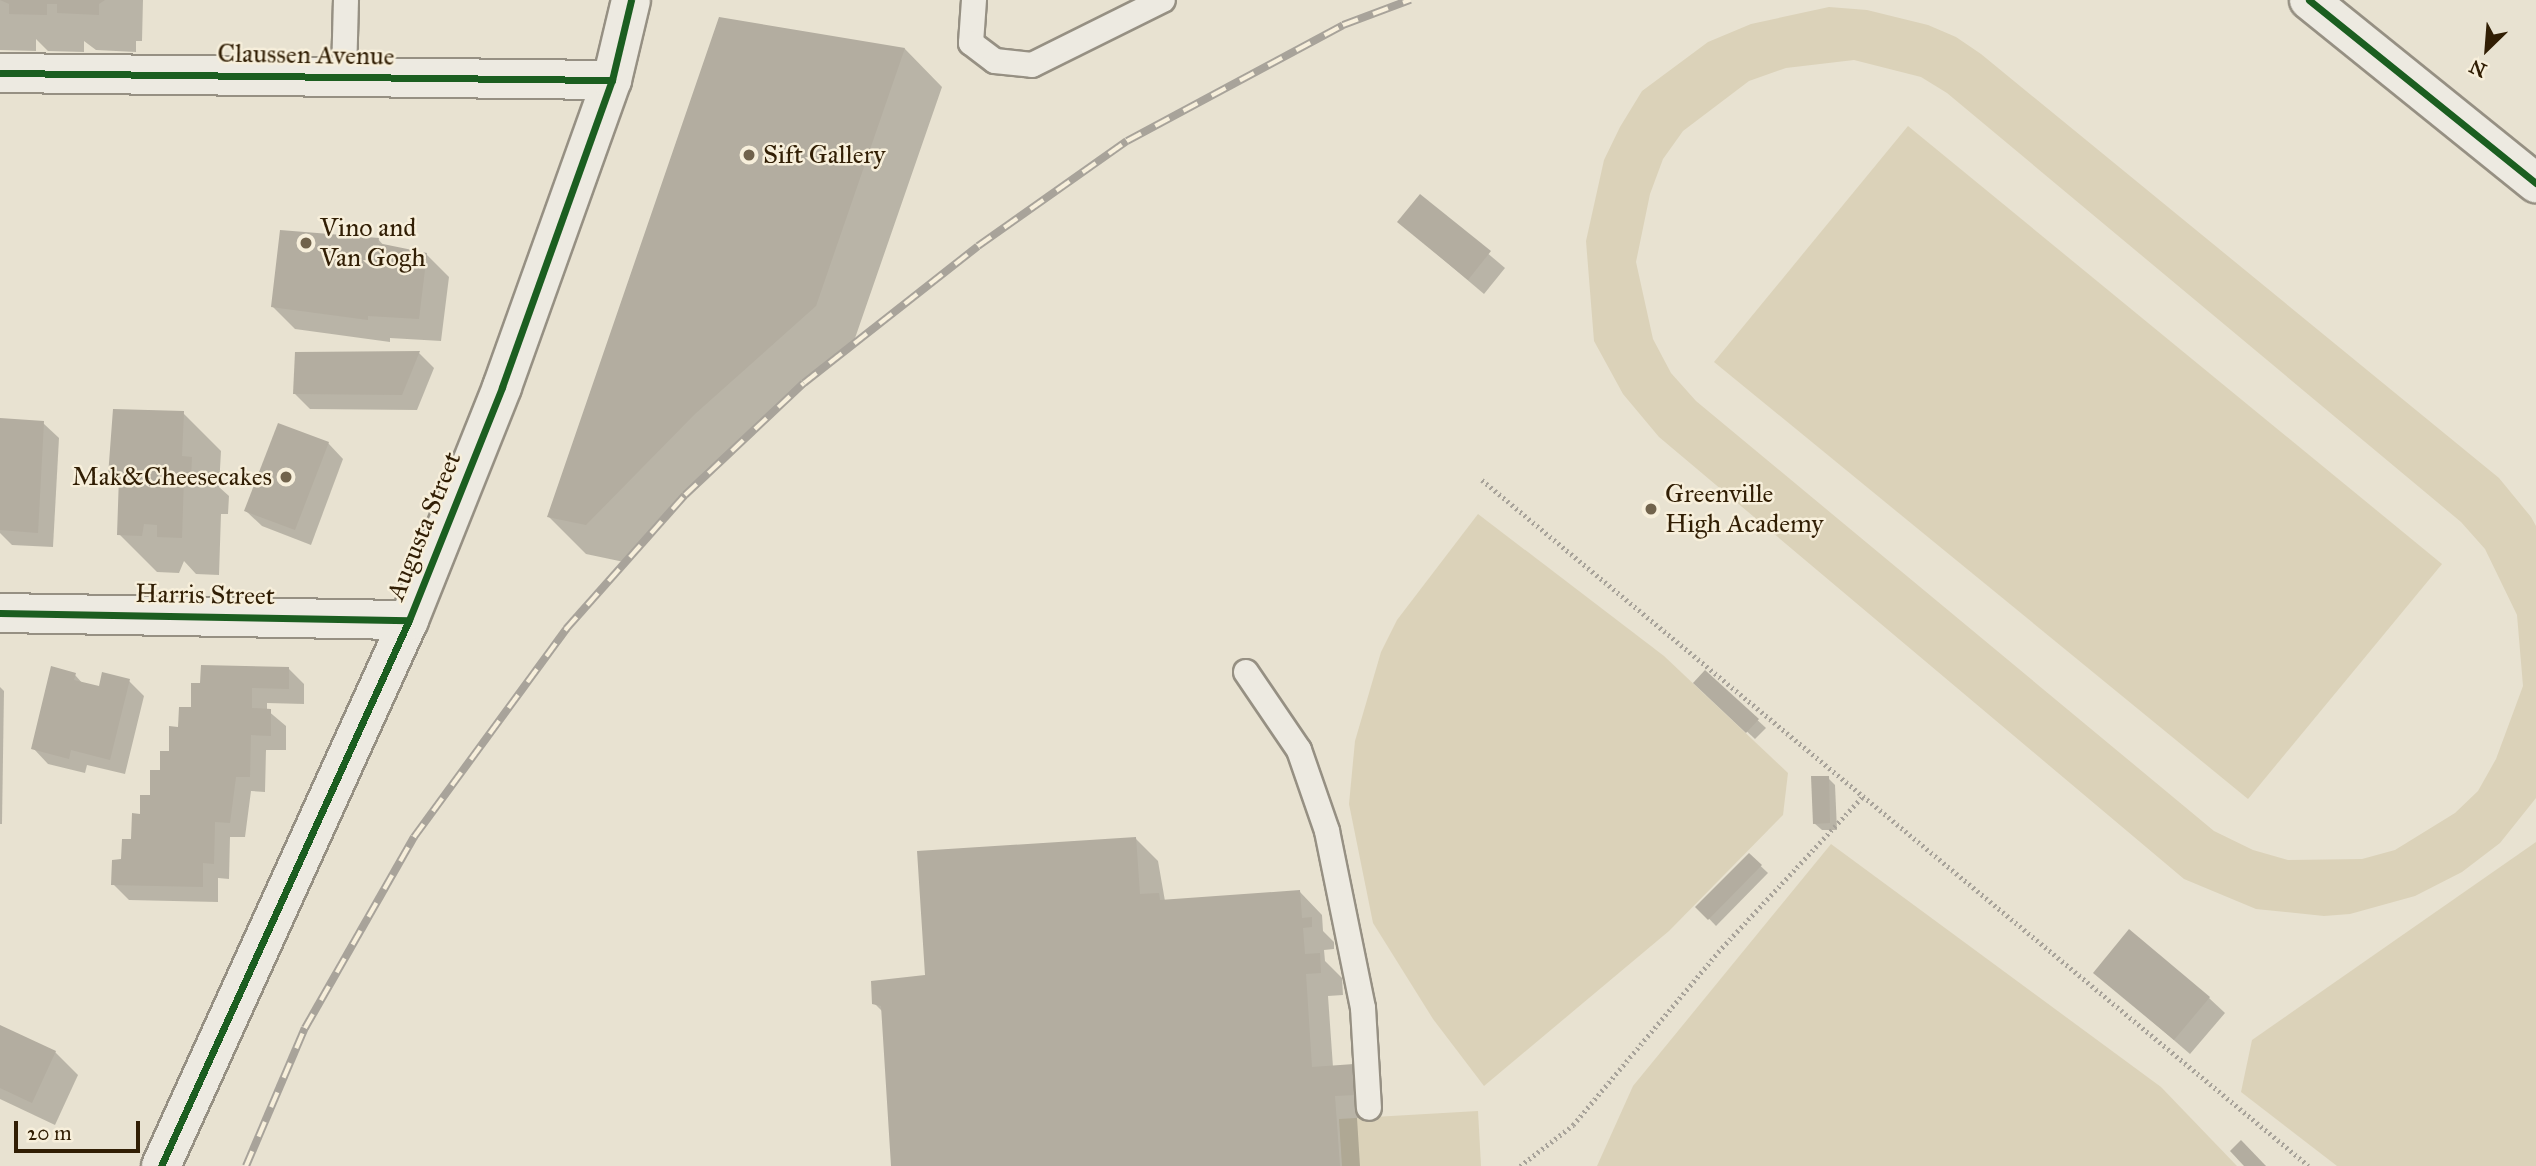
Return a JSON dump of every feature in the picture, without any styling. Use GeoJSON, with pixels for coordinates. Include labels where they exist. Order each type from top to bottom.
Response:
{"type":"FeatureCollection","features":[{"type":"Feature","properties":{"kind":"street","name":"Augusta Street"},"geometry":{"type":"LineString","coordinates":[[161,1166],[409,620],[502,387],[612,80],[631,0]]}},
{"type":"Feature","properties":{"kind":"street"},"geometry":{"type":"LineString","coordinates":[[2309,0],[2536,183]]}},
{"type":"Feature","properties":{"kind":"street","name":"Claussen Avenue"},"geometry":{"type":"LineString","coordinates":[[0,73],[612,80]]}},
{"type":"Feature","properties":{"kind":"street","name":"Harris Street"},"geometry":{"type":"LineString","coordinates":[[0,612],[409,620]]}},
{"type":"Feature","properties":{"kind":"lane"},"geometry":{"type":"LineString","coordinates":[[344,76],[346,0]]}},
{"type":"Feature","properties":{"kind":"lane"},"geometry":{"type":"LineString","coordinates":[[974,0],[971,43],[995,61],[1032,65],[1163,0]]}},
{"type":"Feature","properties":{"kind":"lane"},"geometry":{"type":"LineString","coordinates":[[1246,672],[1299,750],[1327,831],[1363,1008],[1369,1108]]}},
{"type":"Feature","properties":{"kind":"path"},"geometry":{"type":"LineString","coordinates":[[1482,480],[2309,1166]]}},
{"type":"Feature","properties":{"kind":"path"},"geometry":{"type":"LineString","coordinates":[[1520,1166],[1573,1125],[1718,952],[1863,796]]}},
{"type":"Feature","properties":{"kind":"shaded area"},"geometry":{"type":"Polygon","coordinates":[[[1829,7],[1867,10],[1928,25],[1956,37],[1981,54],[2499,478],[2536,526],[2536,798],[2500,843],[2462,872],[2415,896],[2350,914],[2324,916],[2256,909],[2184,879],[1659,437],[1623,394],[1594,341],[1586,241],[1604,160],[1642,91],[1708,42],[1751,24],[1829,7]],[[1854,60],[1786,68],[1749,81],[1683,131],[1663,159],[1650,194],[1636,262],[1653,339],[1671,373],[1696,401],[2214,831],[2253,850],[2288,860],[2362,859],[2395,850],[2455,813],[2478,791],[2496,759],[2523,686],[2517,615],[2485,549],[2461,522],[1947,93],[1921,77],[1854,60]]]}},
{"type":"Feature","properties":{"kind":"shaded area"},"geometry":{"type":"Polygon","coordinates":[[[1908,126],[2442,564],[2248,799],[1714,362],[1908,126]]]}},
{"type":"Feature","properties":{"kind":"shaded area"},"geometry":{"type":"Polygon","coordinates":[[[1478,514],[1664,656],[1788,773],[1783,815],[1669,931],[1484,1086],[1433,1019],[1373,923],[1349,804],[1355,741],[1381,652],[1397,620],[1478,514]]]}},
{"type":"Feature","properties":{"kind":"shaded area"},"geometry":{"type":"Polygon","coordinates":[[[2536,842],[2536,1166],[2337,1166],[2241,1092],[2252,1040],[2536,842]]]}},
{"type":"Feature","properties":{"kind":"shaded area"},"geometry":{"type":"Polygon","coordinates":[[[1831,844],[2161,1087],[2237,1166],[1597,1166],[1633,1086],[1831,844]]]}},
{"type":"Feature","properties":{"kind":"shaded area"},"geometry":{"type":"Polygon","coordinates":[[[1478,1111],[1481,1166],[1342,1166],[1339,1119],[1478,1111]]]}},
{"type":"Feature","properties":{"kind":"building"},"geometry":{"type":"Polygon","coordinates":[[[0,0],[105,0],[99,4],[99,15],[57,13],[57,4],[47,4],[47,15],[9,14],[9,4],[0,0]]]}},
{"type":"Feature","properties":{"kind":"building"},"geometry":{"type":"Polygon","coordinates":[[[719,17],[905,48],[816,306],[695,414],[586,525],[547,517],[719,17]]]}},
{"type":"Feature","properties":{"kind":"building"},"geometry":{"type":"Polygon","coordinates":[[[1420,194],[1491,251],[1468,280],[1397,222],[1420,194]]]}},
{"type":"Feature","properties":{"kind":"building"},"geometry":{"type":"Polygon","coordinates":[[[280,230],[379,238],[378,243],[427,253],[419,319],[368,316],[368,320],[271,307],[280,230]]]}},
{"type":"Feature","properties":{"kind":"building"},"geometry":{"type":"Polygon","coordinates":[[[420,351],[402,395],[293,394],[295,352],[420,351]]]}},
{"type":"Feature","properties":{"kind":"building"},"geometry":{"type":"Polygon","coordinates":[[[113,409],[184,411],[182,456],[192,457],[191,477],[184,477],[182,538],[157,537],[157,525],[144,524],[142,536],[117,535],[119,476],[108,476],[113,409]]]}},
{"type":"Feature","properties":{"kind":"building"},"geometry":{"type":"Polygon","coordinates":[[[0,418],[44,421],[38,533],[0,530],[0,418]]]}},
{"type":"Feature","properties":{"kind":"building","name":"Mak&Cheesecakes"},"geometry":{"type":"Polygon","coordinates":[[[278,423],[329,442],[295,530],[244,511],[278,423]]]}},
{"type":"Feature","properties":{"kind":"building"},"geometry":{"type":"Polygon","coordinates":[[[201,665],[289,667],[289,689],[252,688],[252,708],[271,709],[271,736],[251,735],[250,777],[236,777],[230,823],[215,822],[214,864],[203,863],[203,887],[111,885],[112,860],[121,859],[122,839],[131,839],[132,813],[140,814],[140,795],[150,795],[150,770],[160,770],[160,751],[169,751],[169,726],[178,727],[179,707],[191,707],[191,683],[200,683],[201,665]]]}},
{"type":"Feature","properties":{"kind":"building"},"geometry":{"type":"Polygon","coordinates":[[[51,666],[76,673],[74,680],[99,686],[102,672],[130,679],[110,760],[71,750],[69,759],[31,749],[51,666]]]}},
{"type":"Feature","properties":{"kind":"building"},"geometry":{"type":"Polygon","coordinates":[[[1705,670],[1759,719],[1746,733],[1693,683],[1705,670]]]}},
{"type":"Feature","properties":{"kind":"building"},"geometry":{"type":"Polygon","coordinates":[[[1811,776],[1829,776],[1830,823],[1813,824],[1811,776]]]}},
{"type":"Feature","properties":{"kind":"building"},"geometry":{"type":"Polygon","coordinates":[[[1136,837],[1140,894],[1159,893],[1160,900],[1300,890],[1302,918],[1312,917],[1312,927],[1303,928],[1305,954],[1320,953],[1321,973],[1306,974],[1312,1067],[1354,1064],[1356,1095],[1335,1096],[1340,1166],[891,1166],[881,1006],[872,1004],[871,981],[925,975],[917,851],[1136,837]]]}},
{"type":"Feature","properties":{"kind":"building"},"geometry":{"type":"Polygon","coordinates":[[[1749,853],[1762,865],[1708,920],[1695,907],[1749,853]]]}},
{"type":"Feature","properties":{"kind":"building"},"geometry":{"type":"Polygon","coordinates":[[[2129,929],[2210,997],[2174,1040],[2093,973],[2129,929]]]}},
{"type":"Feature","properties":{"kind":"building"},"geometry":{"type":"Polygon","coordinates":[[[0,1025],[56,1051],[32,1103],[0,1088],[0,1025]]]}},
{"type":"Feature","properties":{"kind":"building"},"geometry":{"type":"Polygon","coordinates":[[[2241,1140],[2266,1166],[2244,1166],[2230,1151],[2241,1140]]]}},
{"type":"Feature","properties":{"kind":"railway"},"geometry":{"type":"LineString","coordinates":[[246,1166],[305,1028],[414,837],[566,629],[685,495],[804,383],[978,246],[1127,141],[1343,25],[1410,0]]}},
{"type":"Feature","properties":{"kind":"cycle path"},"geometry":{"type":"LineString","coordinates":[[161,1166],[409,620],[502,387],[612,80],[631,0]]}},
{"type":"Feature","properties":{"kind":"cycle path"},"geometry":{"type":"LineString","coordinates":[[2309,0],[2536,183]]}},
{"type":"Feature","properties":{"kind":"cycle path"},"geometry":{"type":"LineString","coordinates":[[0,73],[612,80]]}},
{"type":"Feature","properties":{"kind":"cycle path"},"geometry":{"type":"LineString","coordinates":[[0,613],[409,620]]}},
{"type":"Feature","properties":{"kind":"place","name":"Sift Gallery"},"geometry":{"type":"Point","coordinates":[749,155]}},
{"type":"Feature","properties":{"kind":"place","name":"Vino and Van Gogh"},"geometry":{"type":"Point","coordinates":[306,243]}},
{"type":"Feature","properties":{"kind":"place","name":"Mak&Cheesecakes"},"geometry":{"type":"Point","coordinates":[286,477]}},
{"type":"Feature","properties":{"kind":"place","name":"Greenville High Academy"},"geometry":{"type":"Point","coordinates":[1651,509]}}]}
